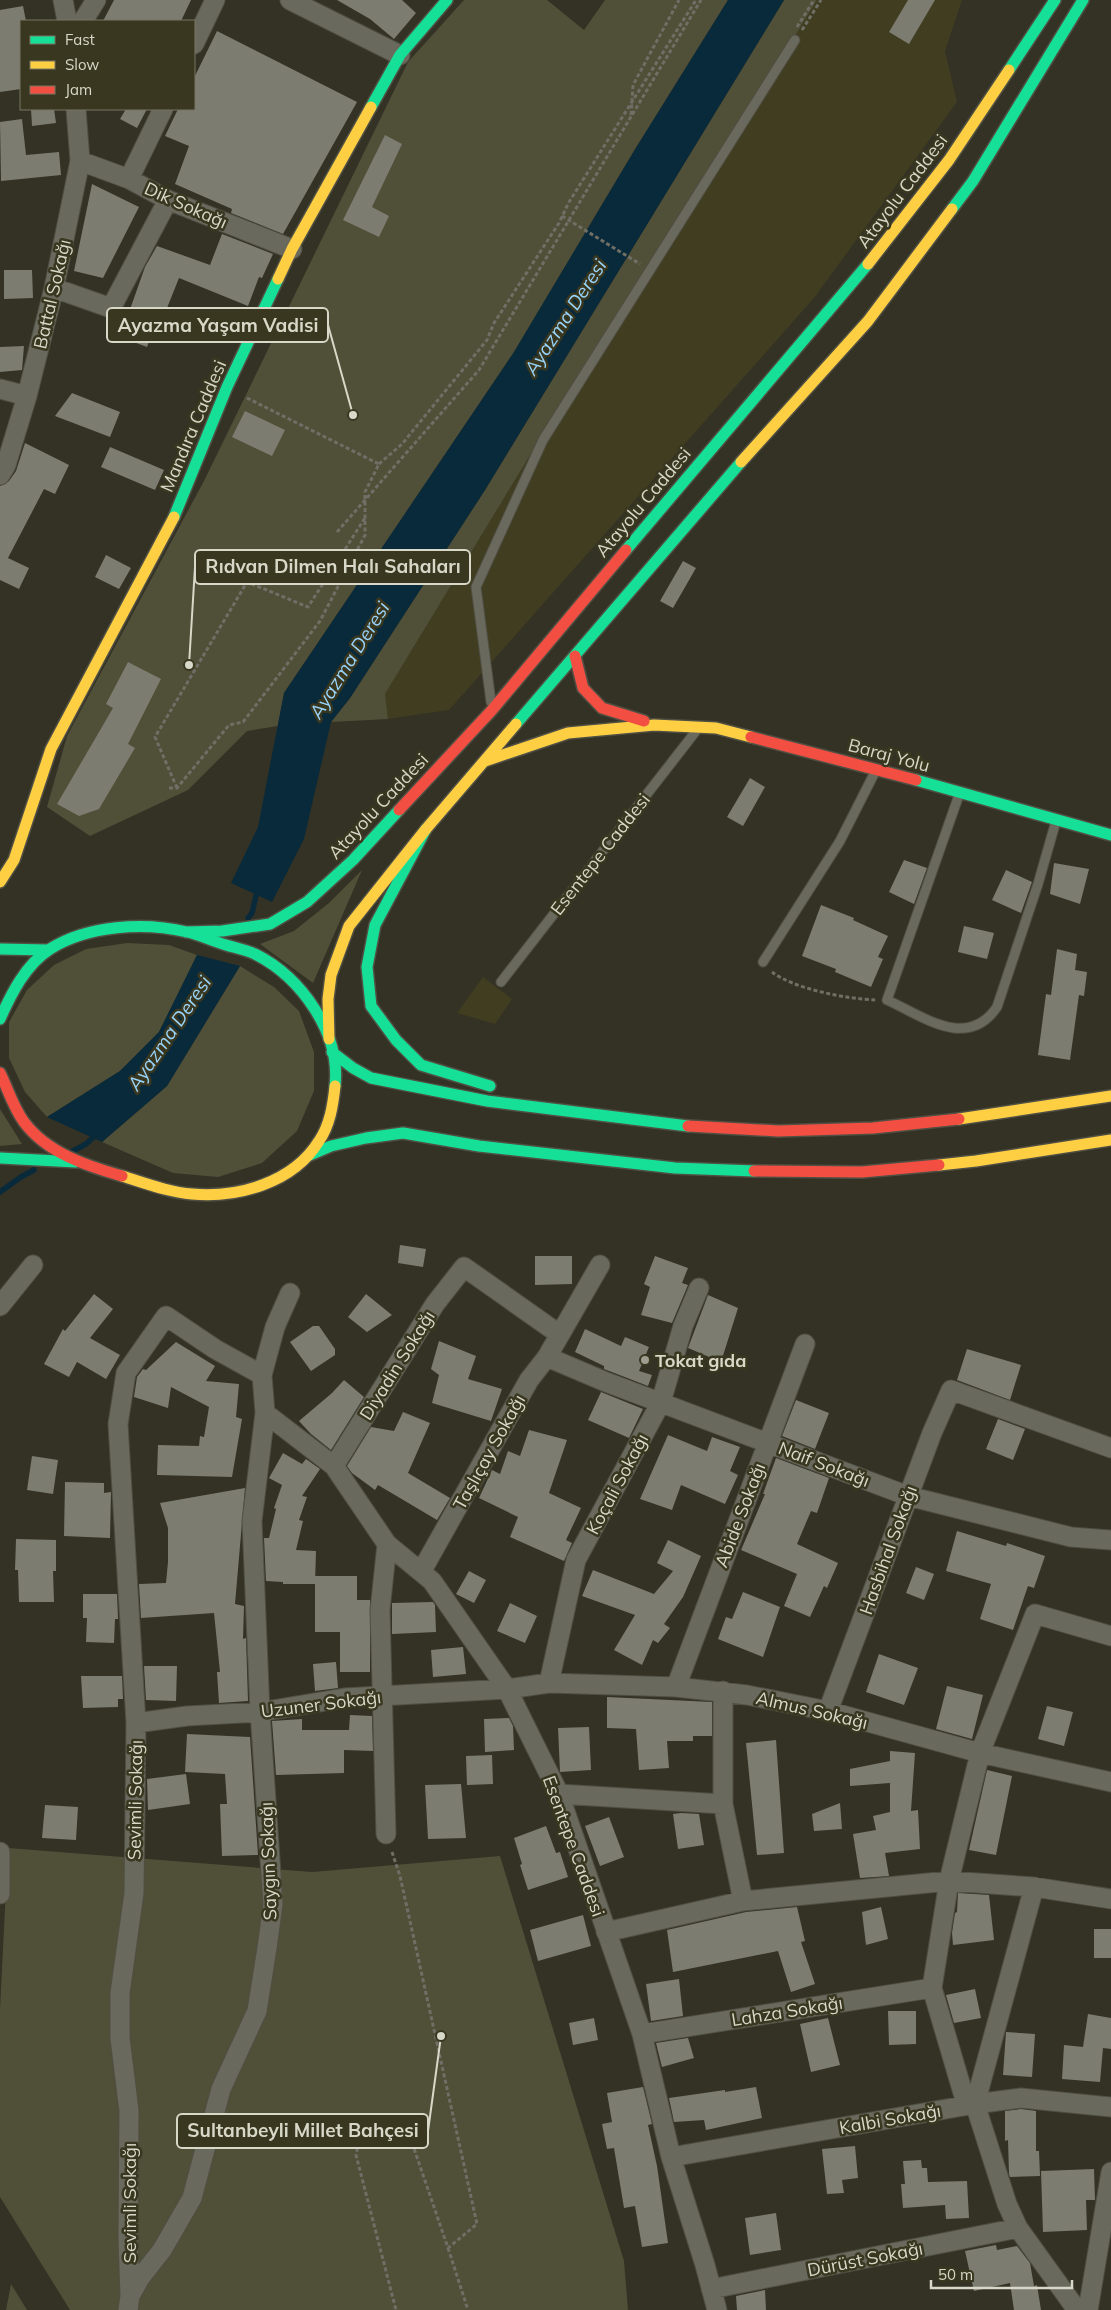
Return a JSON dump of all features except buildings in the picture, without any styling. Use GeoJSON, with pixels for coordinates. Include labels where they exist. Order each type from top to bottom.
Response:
{"type":"FeatureCollection","features":[{"type":"Feature","properties":{"kind":"main road","name":"Mandıra Caddesi"},"geometry":{"type":"LineString","coordinates":[[0,882],[14,860],[51,749],[171,524],[227,388],[292,250],[400,55],[447,0]]}},
{"type":"Feature","properties":{"kind":"main road","name":"Atayolu Caddesi"},"geometry":{"type":"LineString","coordinates":[[186,932],[222,932],[270,924],[307,902],[353,860],[492,710],[731,424],[854,282],[949,160],[1055,0]]}},
{"type":"Feature","properties":{"kind":"main road"},"geometry":{"type":"LineString","coordinates":[[329,1039],[328,999],[331,975],[349,926],[426,829],[742,461],[868,321],[973,181],[1083,0]]}},
{"type":"Feature","properties":{"kind":"main road","name":"Baraj Yolu"},"geometry":{"type":"LineString","coordinates":[[575,656],[583,688],[602,708],[654,724]]}},
{"type":"Feature","properties":{"kind":"main road","name":"Baraj Yolu"},"geometry":{"type":"LineString","coordinates":[[486,761],[568,733],[654,724],[716,728],[746,738],[877,769],[1111,835]]}},
{"type":"Feature","properties":{"kind":"main road"},"geometry":{"type":"LineString","coordinates":[[426,829],[375,925],[367,967],[371,1006],[396,1040],[422,1065],[498,1089]]}},
{"type":"Feature","properties":{"kind":"main road"},"geometry":{"type":"LineString","coordinates":[[0,1019],[10,995],[48,950],[76,936],[117,929],[148,928],[186,932],[256,954],[283,973],[307,996],[319,1016],[329,1039],[335,1068],[336,1091],[327,1129],[310,1155]]}},
{"type":"Feature","properties":{"kind":"main road"},"geometry":{"type":"LineString","coordinates":[[0,950],[48,950]]}},
{"type":"Feature","properties":{"kind":"main road"},"geometry":{"type":"LineString","coordinates":[[332,1052],[352,1068],[371,1078],[487,1101],[683,1126],[778,1131],[873,1128],[982,1117],[1111,1096]]}},
{"type":"Feature","properties":{"kind":"main road"},"geometry":{"type":"LineString","coordinates":[[0,1073],[30,1130],[77,1162]]}},
{"type":"Feature","properties":{"kind":"main road"},"geometry":{"type":"LineString","coordinates":[[517,1093],[683,1126]]}},
{"type":"Feature","properties":{"kind":"main road"},"geometry":{"type":"LineString","coordinates":[[0,1158],[77,1162],[172,1192],[225,1195],[279,1179],[310,1155],[331,1146],[366,1138],[403,1133],[479,1146],[675,1168],[767,1172],[862,1172],[976,1162],[1111,1140]]}},
{"type":"Feature","properties":{"kind":"street"},"geometry":{"type":"LineString","coordinates":[[63,0],[67,20]]}},
{"type":"Feature","properties":{"kind":"street"},"geometry":{"type":"LineString","coordinates":[[84,20],[96,0]]}},
{"type":"Feature","properties":{"kind":"street"},"geometry":{"type":"LineString","coordinates":[[195,42],[215,0]]}},
{"type":"Feature","properties":{"kind":"street"},"geometry":{"type":"LineString","coordinates":[[290,0],[400,55]]}},
{"type":"Feature","properties":{"kind":"street","name":"Battal Sokağı"},"geometry":{"type":"LineString","coordinates":[[0,475],[6,465],[28,396],[54,288],[80,161],[76,110]]}},
{"type":"Feature","properties":{"kind":"street"},"geometry":{"type":"LineString","coordinates":[[129,179],[163,110]]}},
{"type":"Feature","properties":{"kind":"street","name":"Dik Sokağı"},"geometry":{"type":"LineString","coordinates":[[80,161],[129,179],[168,200],[292,250]]}},
{"type":"Feature","properties":{"kind":"street"},"geometry":{"type":"LineString","coordinates":[[54,288],[111,308],[168,200]]}},
{"type":"Feature","properties":{"kind":"street"},"geometry":{"type":"LineString","coordinates":[[0,389],[28,396]]}},
{"type":"Feature","properties":{"kind":"street"},"geometry":{"type":"LineString","coordinates":[[0,1306],[33,1265]]}},
{"type":"Feature","properties":{"kind":"street","name":"Taşlıçay Sokağı"},"geometry":{"type":"LineString","coordinates":[[421,1572],[529,1380],[546,1357],[600,1265]]}},
{"type":"Feature","properties":{"kind":"street","name":"Diyadin Sokağı"},"geometry":{"type":"LineString","coordinates":[[334,1466],[435,1304],[464,1267],[559,1334]]}},
{"type":"Feature","properties":{"kind":"street","name":"Koçali Sokağı"},"geometry":{"type":"LineString","coordinates":[[549,1684],[576,1560],[661,1402],[683,1326],[698,1288]]}},
{"type":"Feature","properties":{"kind":"street"},"geometry":{"type":"LineString","coordinates":[[265,1413],[262,1375],[275,1328],[290,1293]]}},
{"type":"Feature","properties":{"kind":"street","name":"Sevimli Sokağı"},"geometry":{"type":"LineString","coordinates":[[129,2303],[129,2111],[120,2038],[120,1993],[134,1893],[136,1723],[118,1424],[126,1373],[166,1316],[215,1349],[262,1375]]}},
{"type":"Feature","properties":{"kind":"street","name":"Abide Sokağı"},"geometry":{"type":"LineString","coordinates":[[676,1687],[805,1344]]}},
{"type":"Feature","properties":{"kind":"street","name":"Naif Sokağı"},"geometry":{"type":"LineString","coordinates":[[546,1357],[908,1496],[1071,1537],[1111,1540]]}},
{"type":"Feature","properties":{"kind":"street","name":"Hasbihal Sokağı"},"geometry":{"type":"LineString","coordinates":[[828,1710],[908,1496],[951,1390],[1111,1448]]}},
{"type":"Feature","properties":{"kind":"street","name":"Esentepe Caddesi"},"geometry":{"type":"LineString","coordinates":[[265,1413],[334,1466],[387,1544],[432,1581],[507,1689],[559,1794],[642,2034],[671,2157],[717,2310]]}},
{"type":"Feature","properties":{"kind":"street","name":"Saygın Sokağı"},"geometry":{"type":"LineString","coordinates":[[129,2303],[140,2278],[162,2250],[192,2198],[221,2089],[257,2011],[273,1904],[260,1712],[252,1521],[265,1413]]}},
{"type":"Feature","properties":{"kind":"street"},"geometry":{"type":"LineString","coordinates":[[386,1834],[380,1610],[387,1544]]}},
{"type":"Feature","properties":{"kind":"street"},"geometry":{"type":"LineString","coordinates":[[1076,2310],[1018,2228],[1007,2204],[975,2104],[963,2093],[932,1988],[949,1881],[980,1753],[1035,1614],[1111,1636]]}},
{"type":"Feature","properties":{"kind":"street","name":"Almus Sokağı"},"geometry":{"type":"LineString","coordinates":[[507,1689],[549,1684],[676,1687],[723,1691],[828,1710],[980,1753],[1111,1782]]}},
{"type":"Feature","properties":{"kind":"street","name":"Uzuner Sokağı"},"geometry":{"type":"LineString","coordinates":[[136,1723],[187,1716],[260,1712],[344,1698],[507,1689]]}},
{"type":"Feature","properties":{"kind":"street"},"geometry":{"type":"LineString","coordinates":[[723,1691],[723,1804],[743,1901]]}},
{"type":"Feature","properties":{"kind":"street"},"geometry":{"type":"LineString","coordinates":[[559,1794],[723,1804]]}},
{"type":"Feature","properties":{"kind":"street"},"geometry":{"type":"LineString","coordinates":[[0,1852],[0,1894]]}},
{"type":"Feature","properties":{"kind":"street"},"geometry":{"type":"LineString","coordinates":[[606,1932],[743,1901],[949,1881],[1034,1887],[1111,1899]]}},
{"type":"Feature","properties":{"kind":"street"},"geometry":{"type":"LineString","coordinates":[[975,2104],[1034,1887]]}},
{"type":"Feature","properties":{"kind":"street","name":"Lahza Sokağı"},"geometry":{"type":"LineString","coordinates":[[642,2034],[932,1988]]}},
{"type":"Feature","properties":{"kind":"street","name":"Kalbi Sokağı"},"geometry":{"type":"LineString","coordinates":[[671,2157],[975,2104],[1021,2098],[1111,2107]]}},
{"type":"Feature","properties":{"kind":"street"},"geometry":{"type":"LineString","coordinates":[[1088,2310],[1111,2172]]}},
{"type":"Feature","properties":{"kind":"street","name":"Dürüst Sokağı"},"geometry":{"type":"LineString","coordinates":[[711,2289],[1018,2228]]}},
{"type":"Feature","properties":{"kind":"lane"},"geometry":{"type":"LineString","coordinates":[[492,710],[476,588],[543,440],[796,40]]}},
{"type":"Feature","properties":{"kind":"lane","name":"Esentepe Caddesi"},"geometry":{"type":"LineString","coordinates":[[501,982],[699,727]]}},
{"type":"Feature","properties":{"kind":"lane"},"geometry":{"type":"LineString","coordinates":[[763,962],[840,841],[877,769]]}},
{"type":"Feature","properties":{"kind":"lane"},"geometry":{"type":"LineString","coordinates":[[960,793],[887,1000],[949,1029],[968,1029],[985,1021],[997,1007],[1038,884],[1056,819]]}},
{"type":"Feature","properties":{"kind":"path"},"geometry":{"type":"LineString","coordinates":[[630,116],[633,85],[679,0]]}},
{"type":"Feature","properties":{"kind":"path"},"geometry":{"type":"LineString","coordinates":[[177,788],[229,725],[243,722],[320,621],[365,535],[365,492],[378,464],[402,444],[487,340],[494,323],[696,0]]}},
{"type":"Feature","properties":{"kind":"path"},"geometry":{"type":"LineString","coordinates":[[337,532],[479,370],[630,116],[702,0]]}},
{"type":"Feature","properties":{"kind":"path"},"geometry":{"type":"LineString","coordinates":[[796,29],[814,0]]}},
{"type":"Feature","properties":{"kind":"path"},"geometry":{"type":"LineString","coordinates":[[796,40],[821,0]]}},
{"type":"Feature","properties":{"kind":"path"},"geometry":{"type":"LineString","coordinates":[[562,216],[630,257]]}},
{"type":"Feature","properties":{"kind":"path"},"geometry":{"type":"LineString","coordinates":[[227,388],[378,464]]}},
{"type":"Feature","properties":{"kind":"path"},"geometry":{"type":"LineString","coordinates":[[177,788],[155,738],[247,582],[308,607],[365,518]]}},
{"type":"Feature","properties":{"kind":"path"},"geometry":{"type":"LineString","coordinates":[[168,788],[177,788]]}},
{"type":"Feature","properties":{"kind":"path"},"geometry":{"type":"LineString","coordinates":[[763,962],[776,975],[803,987],[860,999],[887,1000]]}},
{"type":"Feature","properties":{"kind":"path"},"geometry":{"type":"LineString","coordinates":[[386,1834],[400,1876],[477,2224],[448,2248]]}},
{"type":"Feature","properties":{"kind":"path"},"geometry":{"type":"LineString","coordinates":[[396,2310],[356,2155],[359,2141],[387,2127],[407,2128],[468,2310]]}},
{"type":"Feature","properties":{"kind":"shaded area"},"geometry":{"type":"Polygon","coordinates":[[[464,0],[547,0],[584,30],[605,0],[728,0],[634,151],[514,352],[284,693],[278,726],[247,731],[188,790],[90,836],[47,807],[67,736],[205,479],[408,62],[464,0]]]}},
{"type":"Feature","properties":{"kind":"shaded area"},"geometry":{"type":"Polygon","coordinates":[[[784,0],[817,0],[737,130],[529,457],[385,694],[388,719],[331,722],[350,698],[485,490],[784,0]]]}},
{"type":"Feature","properties":{"kind":"shaded area"},"geometry":{"type":"Polygon","coordinates":[[[817,0],[962,0],[945,51],[957,102],[814,298],[449,710],[388,719],[384,695],[529,457],[737,130],[817,0]]]}},
{"type":"Feature","properties":{"kind":"shaded area"},"geometry":{"type":"Polygon","coordinates":[[[362,870],[313,983],[260,944],[294,931],[329,903],[362,870]]]}},
{"type":"Feature","properties":{"kind":"shaded area"},"geometry":{"type":"Polygon","coordinates":[[[127,943],[169,945],[197,955],[159,1032],[120,1071],[47,1117],[25,1092],[9,1058],[9,1022],[27,990],[54,965],[86,949],[127,943]]]}},
{"type":"Feature","properties":{"kind":"shaded area"},"geometry":{"type":"Polygon","coordinates":[[[240,966],[274,987],[299,1011],[314,1052],[314,1091],[297,1131],[262,1163],[218,1177],[173,1173],[102,1142],[167,1086],[240,966]]]}},
{"type":"Feature","properties":{"kind":"shaded area"},"geometry":{"type":"Polygon","coordinates":[[[483,977],[512,999],[495,1024],[457,1013],[483,977]]]}},
{"type":"Feature","properties":{"kind":"shaded area"},"geometry":{"type":"Polygon","coordinates":[[[0,1109],[22,1144],[0,1146],[0,1109]]]}},
{"type":"Feature","properties":{"kind":"shaded area"},"geometry":{"type":"Polygon","coordinates":[[[8,1848],[312,1872],[500,1856],[624,2261],[628,2310],[70,2310],[0,2197],[0,2009],[8,1848]]]}},
{"type":"Feature","properties":{"kind":"shaded area"},"geometry":{"type":"Polygon","coordinates":[[[11,2284],[27,2310],[6,2310],[11,2284]]]}},
{"type":"Feature","properties":{"kind":"water"},"geometry":{"type":"Polygon","coordinates":[[[728,0],[784,0],[485,490],[350,698],[331,722],[304,839],[272,902],[231,883],[258,827],[284,693],[514,352],[634,151],[728,0]]]}},
{"type":"Feature","properties":{"kind":"water"},"geometry":{"type":"Polygon","coordinates":[[[197,955],[240,966],[167,1086],[102,1142],[47,1117],[120,1071],[159,1032],[197,955]]]}},
{"type":"Feature","properties":{"kind":"waterway","name":"Ayazma Deresi"},"geometry":{"type":"LineString","coordinates":[[248,918],[252,913],[258,887]]}},
{"type":"Feature","properties":{"kind":"waterway","name":"Ayazma Deresi"},"geometry":{"type":"LineString","coordinates":[[73,1151],[86,1144],[98,1133]]}},
{"type":"Feature","properties":{"kind":"waterway","name":"Ayazma Deresi"},"geometry":{"type":"LineString","coordinates":[[0,1192],[34,1170]]}},
{"type":"Feature","properties":{"kind":"traffic: fast"},"geometry":{"type":"LineString","coordinates":[[371,107],[400,55],[447,0]]}},
{"type":"Feature","properties":{"kind":"traffic: fast"},"geometry":{"type":"LineString","coordinates":[[1009,70],[1055,0]]}},
{"type":"Feature","properties":{"kind":"traffic: fast"},"geometry":{"type":"LineString","coordinates":[[952,209],[973,181],[1083,0]]}},
{"type":"Feature","properties":{"kind":"traffic: fast"},"geometry":{"type":"LineString","coordinates":[[626,550],[868,264]]}},
{"type":"Feature","properties":{"kind":"traffic: fast"},"geometry":{"type":"LineString","coordinates":[[174,517],[227,387],[278,279]]}},
{"type":"Feature","properties":{"kind":"traffic: fast"},"geometry":{"type":"LineString","coordinates":[[516,724],[741,462]]}},
{"type":"Feature","properties":{"kind":"traffic: fast"},"geometry":{"type":"LineString","coordinates":[[916,780],[1111,835]]}},
{"type":"Feature","properties":{"kind":"traffic: fast"},"geometry":{"type":"LineString","coordinates":[[186,932],[222,931],[270,924],[307,902],[353,860],[399,810]]}},
{"type":"Feature","properties":{"kind":"traffic: fast"},"geometry":{"type":"LineString","coordinates":[[426,829],[375,925],[367,967],[371,1006],[396,1040],[421,1065],[490,1086]]}},
{"type":"Feature","properties":{"kind":"traffic: fast"},"geometry":{"type":"LineString","coordinates":[[0,1019],[14,990],[27,971],[41,955],[65,941],[99,930],[117,928],[153,927],[187,932],[255,954],[272,964],[288,977],[302,992],[324,1027],[332,1046],[335,1086]]}},
{"type":"Feature","properties":{"kind":"traffic: fast"},"geometry":{"type":"LineString","coordinates":[[0,949],[48,950]]}},
{"type":"Feature","properties":{"kind":"traffic: fast"},"geometry":{"type":"LineString","coordinates":[[332,1052],[353,1068],[371,1078],[487,1101],[688,1126]]}},
{"type":"Feature","properties":{"kind":"traffic: fast"},"geometry":{"type":"LineString","coordinates":[[310,1155],[331,1146],[366,1138],[403,1133],[479,1146],[675,1168],[754,1171]]}},
{"type":"Feature","properties":{"kind":"traffic: fast"},"geometry":{"type":"LineString","coordinates":[[0,1158],[76,1162]]}},
{"type":"Feature","properties":{"kind":"traffic: slow"},"geometry":{"type":"LineString","coordinates":[[868,264],[949,160],[1009,70]]}},
{"type":"Feature","properties":{"kind":"traffic: slow"},"geometry":{"type":"LineString","coordinates":[[278,279],[292,249],[371,107]]}},
{"type":"Feature","properties":{"kind":"traffic: slow"},"geometry":{"type":"LineString","coordinates":[[741,462],[868,321],[952,209]]}},
{"type":"Feature","properties":{"kind":"traffic: slow"},"geometry":{"type":"LineString","coordinates":[[0,882],[14,860],[51,749],[174,517]]}},
{"type":"Feature","properties":{"kind":"traffic: slow"},"geometry":{"type":"LineString","coordinates":[[329,1039],[328,999],[331,975],[349,926],[426,829],[516,724]]}},
{"type":"Feature","properties":{"kind":"traffic: slow"},"geometry":{"type":"LineString","coordinates":[[485,761],[568,733],[654,725],[716,728],[751,737]]}},
{"type":"Feature","properties":{"kind":"traffic: slow"},"geometry":{"type":"LineString","coordinates":[[122,1176],[165,1189],[192,1194],[228,1193],[263,1185],[295,1168],[319,1141],[328,1122],[335,1086]]}},
{"type":"Feature","properties":{"kind":"traffic: slow"},"geometry":{"type":"LineString","coordinates":[[959,1119],[1111,1096]]}},
{"type":"Feature","properties":{"kind":"traffic: slow"},"geometry":{"type":"LineString","coordinates":[[939,1165],[1111,1140]]}},
{"type":"Feature","properties":{"kind":"traffic: jam"},"geometry":{"type":"LineString","coordinates":[[399,810],[492,710],[626,550]]}},
{"type":"Feature","properties":{"kind":"traffic: jam"},"geometry":{"type":"LineString","coordinates":[[575,656],[583,688],[602,708],[644,721]]}},
{"type":"Feature","properties":{"kind":"traffic: jam"},"geometry":{"type":"LineString","coordinates":[[751,737],[916,780]]}},
{"type":"Feature","properties":{"kind":"traffic: jam"},"geometry":{"type":"LineString","coordinates":[[0,1073],[20,1116],[33,1133],[68,1157],[122,1176]]}},
{"type":"Feature","properties":{"kind":"traffic: jam"},"geometry":{"type":"LineString","coordinates":[[688,1126],[778,1131],[873,1128],[959,1119]]}},
{"type":"Feature","properties":{"kind":"traffic: jam"},"geometry":{"type":"LineString","coordinates":[[754,1171],[862,1172],[939,1165]]}},
{"type":"Feature","properties":{"kind":"place","name":"Ayazma Yaşam Vadisi"},"geometry":{"type":"Point","coordinates":[353,415]}},
{"type":"Feature","properties":{"kind":"place","name":"Rıdvan Dilmen Halı Sahaları"},"geometry":{"type":"Point","coordinates":[189,665]}},
{"type":"Feature","properties":{"kind":"place","name":"Tokat gıda"},"geometry":{"type":"Point","coordinates":[645,1360]}},
{"type":"Feature","properties":{"kind":"place","name":"Sultanbeyli Millet Bahçesi"},"geometry":{"type":"Point","coordinates":[441,2036]}}]}
